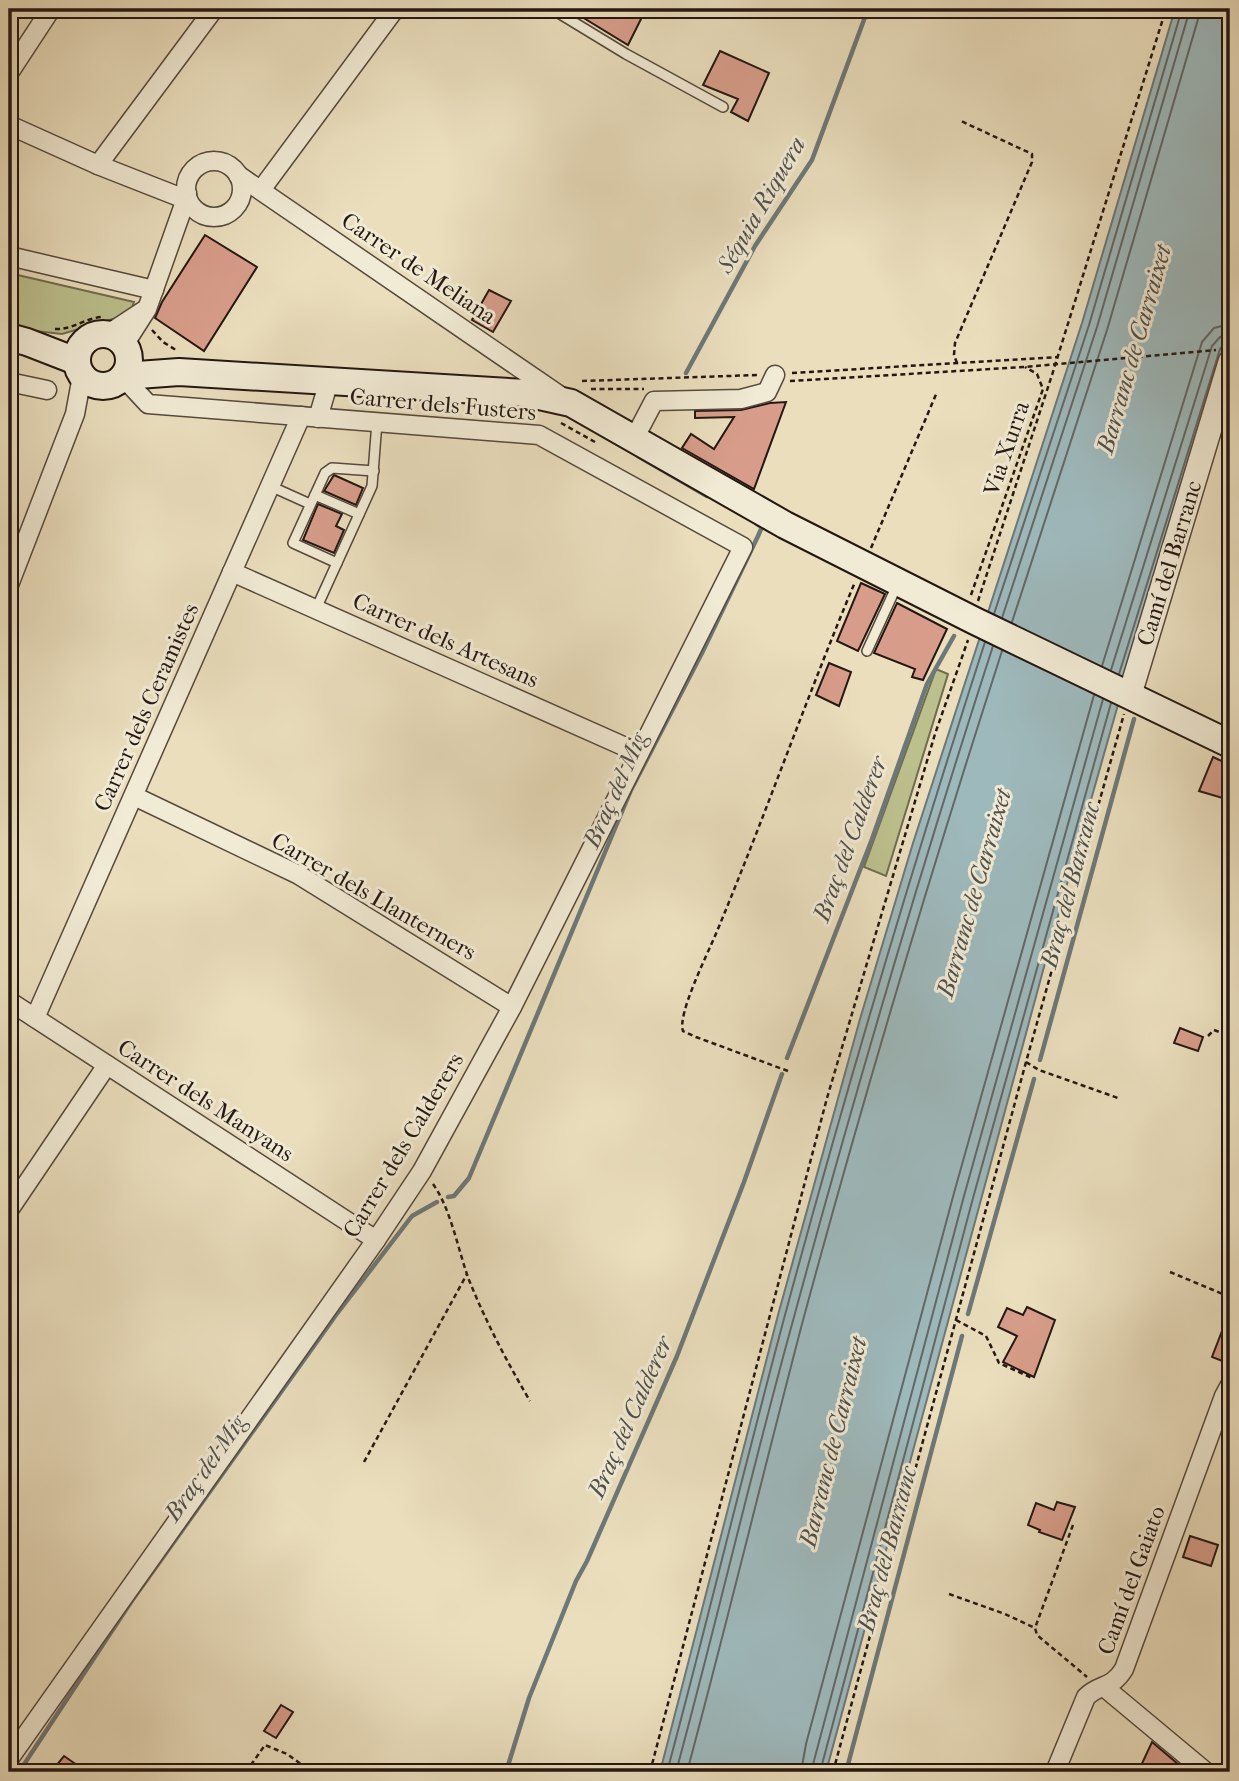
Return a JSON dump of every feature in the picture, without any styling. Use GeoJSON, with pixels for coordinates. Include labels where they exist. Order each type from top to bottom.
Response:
{"type":"FeatureCollection","features":[{"type":"Feature","properties":{"kind":"main road"},"geometry":{"type":"LineString","coordinates":[[18,339],[38,339],[106,358],[179,372],[526,393],[568,401],[785,525],[1129,690],[1230,744]]}},
{"type":"Feature","properties":{"kind":"street"},"geometry":{"type":"LineString","coordinates":[[9,73],[51,9]]}},
{"type":"Feature","properties":{"kind":"street"},"geometry":{"type":"LineString","coordinates":[[98,164],[214,9]]}},
{"type":"Feature","properties":{"kind":"street"},"geometry":{"type":"LineString","coordinates":[[261,190],[395,9]]}},
{"type":"Feature","properties":{"kind":"street"},"geometry":{"type":"LineString","coordinates":[[9,125],[177,196],[187,194]]}},
{"type":"Feature","properties":{"kind":"street"},"geometry":{"type":"LineString","coordinates":[[9,585],[75,414],[106,358],[147,309],[187,194],[189,176],[203,163],[220,161],[238,175],[241,182],[240,198],[230,212],[213,217],[200,212],[190,203],[187,194]]}},
{"type":"Feature","properties":{"kind":"street","name":"Carrer de Meliana"},"geometry":{"type":"LineString","coordinates":[[238,175],[568,401]]}},
{"type":"Feature","properties":{"kind":"street"},"geometry":{"type":"LineString","coordinates":[[178,222],[200,212]]}},
{"type":"Feature","properties":{"kind":"street"},"geometry":{"type":"LineString","coordinates":[[9,256],[154,290]]}},
{"type":"Feature","properties":{"kind":"street","name":"Camí del Barranc"},"geometry":{"type":"LineString","coordinates":[[1129,690],[1229,355]]}},
{"type":"Feature","properties":{"kind":"street","name":"Carrer dels Fusters"},"geometry":{"type":"LineString","coordinates":[[106,358],[148,404],[539,435],[743,547]]}},
{"type":"Feature","properties":{"kind":"street"},"geometry":{"type":"LineString","coordinates":[[634,439],[654,401],[741,399],[767,392],[775,374]]}},
{"type":"Feature","properties":{"kind":"street","name":"Carrer dels Ceramistes"},"geometry":{"type":"LineString","coordinates":[[35,1018],[270,486],[329,381]]}},
{"type":"Feature","properties":{"kind":"street"},"geometry":{"type":"LineString","coordinates":[[9,382],[47,390]]}},
{"type":"Feature","properties":{"kind":"street","name":"Carrer dels Calderers"},"geometry":{"type":"LineString","coordinates":[[9,1759],[422,1171],[512,1007],[743,547]]}},
{"type":"Feature","properties":{"kind":"street","name":"Carrer dels Artesans"},"geometry":{"type":"LineString","coordinates":[[232,572],[639,753]]}},
{"type":"Feature","properties":{"kind":"street","name":"Carrer dels Llanterners"},"geometry":{"type":"LineString","coordinates":[[134,796],[299,875],[512,1007]]}},
{"type":"Feature","properties":{"kind":"street","name":"Carrer dels Manyans"},"geometry":{"type":"LineString","coordinates":[[9,1001],[376,1240]]}},
{"type":"Feature","properties":{"kind":"street"},"geometry":{"type":"LineString","coordinates":[[9,1210],[107,1065]]}},
{"type":"Feature","properties":{"kind":"street","name":"Camí del Gaiato"},"geometry":{"type":"LineString","coordinates":[[1055,1772],[1086,1698],[1099,1688],[1117,1681],[1124,1670],[1230,1385]]}},
{"type":"Feature","properties":{"kind":"street"},"geometry":{"type":"LineString","coordinates":[[1099,1688],[1206,1772]]}},
{"type":"Feature","properties":{"kind":"lane"},"geometry":{"type":"LineString","coordinates":[[552,9],[626,54],[723,107]]}},
{"type":"Feature","properties":{"kind":"lane"},"geometry":{"type":"LineString","coordinates":[[316,609],[372,486],[377,422]]}},
{"type":"Feature","properties":{"kind":"lane"},"geometry":{"type":"LineString","coordinates":[[337,564],[293,543],[325,472],[331,468],[374,471]]}},
{"type":"Feature","properties":{"kind":"lane"},"geometry":{"type":"LineString","coordinates":[[270,486],[310,504]]}},
{"type":"Feature","properties":{"kind":"lane"},"geometry":{"type":"LineString","coordinates":[[315,495],[359,514]]}},
{"type":"Feature","properties":{"kind":"lane"},"geometry":{"type":"LineString","coordinates":[[867,651],[899,582]]}},
{"type":"Feature","properties":{"kind":"path"},"geometry":{"type":"LineString","coordinates":[[650,1772],[827,1098],[935,734],[977,617],[981,594],[1058,358],[1166,9]]}},
{"type":"Feature","properties":{"kind":"path"},"geometry":{"type":"LineString","coordinates":[[957,363],[954,355],[955,343],[1032,162],[1032,154],[961,121]]}},
{"type":"Feature","properties":{"kind":"path","name":"Via Xurra"},"geometry":{"type":"LineString","coordinates":[[977,617],[969,604],[1043,388],[1037,374],[1025,367],[1229,355]]}},
{"type":"Feature","properties":{"kind":"path"},"geometry":{"type":"LineString","coordinates":[[600,445],[568,401],[775,374],[1058,358]]}},
{"type":"Feature","properties":{"kind":"path"},"geometry":{"type":"LineString","coordinates":[[788,1071],[695,1037],[683,1031],[680,1025],[693,986],[863,564],[937,392]]}},
{"type":"Feature","properties":{"kind":"path"},"geometry":{"type":"LineString","coordinates":[[833,1772],[1129,690]]}},
{"type":"Feature","properties":{"kind":"path"},"geometry":{"type":"LineString","coordinates":[[1208,1036],[1214,1030],[1230,1036]]}},
{"type":"Feature","properties":{"kind":"path"},"geometry":{"type":"LineString","coordinates":[[1026,1062],[1039,1070],[1118,1098]]}},
{"type":"Feature","properties":{"kind":"path"},"geometry":{"type":"LineString","coordinates":[[422,1171],[436,1186],[467,1274],[502,1354],[530,1401]]}},
{"type":"Feature","properties":{"kind":"path"},"geometry":{"type":"LineString","coordinates":[[1170,1272],[1230,1297]]}},
{"type":"Feature","properties":{"kind":"path"},"geometry":{"type":"LineString","coordinates":[[365,1462],[467,1274]]}},
{"type":"Feature","properties":{"kind":"path"},"geometry":{"type":"LineString","coordinates":[[956,1320],[986,1336],[999,1363],[1032,1378]]}},
{"type":"Feature","properties":{"kind":"path"},"geometry":{"type":"LineString","coordinates":[[1073,1525],[1035,1628],[1037,1635],[1099,1688]]}},
{"type":"Feature","properties":{"kind":"path"},"geometry":{"type":"LineString","coordinates":[[949,1594],[1035,1628]]}},
{"type":"Feature","properties":{"kind":"path"},"geometry":{"type":"LineString","coordinates":[[246,1772],[265,1745],[287,1754],[312,1772]]}},
{"type":"Feature","properties":{"kind":"green space"},"geometry":{"type":"Polygon","coordinates":[[[9,273],[134,302],[130,314],[62,334],[9,328],[9,273]]]}},
{"type":"Feature","properties":{"kind":"green space"},"geometry":{"type":"Polygon","coordinates":[[[936,669],[948,674],[886,876],[864,867],[936,669]]]}},
{"type":"Feature","properties":{"kind":"water","name":"Barranc de Carraixet"},"geometry":{"type":"Polygon","coordinates":[[[1175,9],[1230,9],[1230,341],[1131,659],[1054,930],[826,1772],[660,1772],[778,1315],[860,1019],[913,843],[1082,323],[1175,9]]]}},
{"type":"Feature","properties":{"kind":"building"},"geometry":{"type":"Polygon","coordinates":[[[587,9],[625,9],[641,19],[628,45],[582,17],[587,9]]]}},
{"type":"Feature","properties":{"kind":"building"},"geometry":{"type":"Polygon","coordinates":[[[720,51],[769,73],[748,121],[731,112],[738,99],[703,85],[720,51]]]}},
{"type":"Feature","properties":{"kind":"building"},"geometry":{"type":"Polygon","coordinates":[[[205,235],[257,267],[204,351],[155,318],[162,302],[205,235]]]}},
{"type":"Feature","properties":{"kind":"building"},"geometry":{"type":"Polygon","coordinates":[[[489,290],[511,301],[493,332],[472,320],[489,290]]]}},
{"type":"Feature","properties":{"kind":"building"},"geometry":{"type":"Polygon","coordinates":[[[786,402],[754,489],[682,448],[691,434],[714,449],[734,417],[695,418],[695,411],[741,410],[786,402]]]}},
{"type":"Feature","properties":{"kind":"building"},"geometry":{"type":"Polygon","coordinates":[[[334,475],[363,488],[356,505],[324,491],[334,475]]]}},
{"type":"Feature","properties":{"kind":"building"},"geometry":{"type":"Polygon","coordinates":[[[318,504],[342,514],[336,526],[344,530],[334,553],[303,540],[318,504]]]}},
{"type":"Feature","properties":{"kind":"building"},"geometry":{"type":"Polygon","coordinates":[[[861,583],[885,594],[858,651],[837,641],[861,583]]]}},
{"type":"Feature","properties":{"kind":"building"},"geometry":{"type":"Polygon","coordinates":[[[897,603],[947,629],[923,680],[912,677],[915,669],[874,653],[897,603]]]}},
{"type":"Feature","properties":{"kind":"building"},"geometry":{"type":"Polygon","coordinates":[[[829,663],[851,672],[839,706],[816,695],[829,663]]]}},
{"type":"Feature","properties":{"kind":"building"},"geometry":{"type":"Polygon","coordinates":[[[1213,757],[1230,765],[1230,787],[1226,799],[1199,791],[1213,757]]]}},
{"type":"Feature","properties":{"kind":"building"},"geometry":{"type":"Polygon","coordinates":[[[1180,1028],[1203,1037],[1198,1051],[1174,1043],[1180,1028]]]}},
{"type":"Feature","properties":{"kind":"building"},"geometry":{"type":"Polygon","coordinates":[[[1027,1307],[1055,1320],[1034,1377],[1003,1362],[1017,1336],[998,1327],[1007,1308],[1023,1315],[1027,1307]]]}},
{"type":"Feature","properties":{"kind":"building"},"geometry":{"type":"Polygon","coordinates":[[[1230,1313],[1230,1364],[1212,1357],[1230,1313]]]}},
{"type":"Feature","properties":{"kind":"building"},"geometry":{"type":"Polygon","coordinates":[[[1057,1502],[1075,1507],[1062,1540],[1028,1525],[1036,1503],[1054,1510],[1057,1502]]]}},
{"type":"Feature","properties":{"kind":"building"},"geometry":{"type":"Polygon","coordinates":[[[1190,1536],[1218,1545],[1211,1566],[1183,1557],[1190,1536]]]}},
{"type":"Feature","properties":{"kind":"building"},"geometry":{"type":"Polygon","coordinates":[[[281,1705],[293,1712],[276,1738],[264,1731],[281,1705]]]}},
{"type":"Feature","properties":{"kind":"building"},"geometry":{"type":"Polygon","coordinates":[[[1152,1742],[1178,1764],[1174,1772],[1138,1772],[1152,1742]]]}},
{"type":"Feature","properties":{"kind":"building"},"geometry":{"type":"Polygon","coordinates":[[[64,1756],[87,1772],[51,1772],[64,1756]]]}},
{"type":"Feature","properties":{"kind":"waterway","name":"Séquia Riquera"},"geometry":{"type":"LineString","coordinates":[[686,373],[755,246],[812,160],[868,9]]}},
{"type":"Feature","properties":{"kind":"waterway","name":"Braç del Mig"},"geometry":{"type":"LineString","coordinates":[[638,456],[707,496]]}},
{"type":"Feature","properties":{"kind":"waterway","name":"Braç del Mig"},"geometry":{"type":"LineString","coordinates":[[448,1197],[454,1196],[469,1178],[631,790],[702,653],[758,536],[762,527],[757,524]]}},
{"type":"Feature","properties":{"kind":"waterway","name":"Braç del Calderer"},"geometry":{"type":"LineString","coordinates":[[787,1058],[872,839],[927,684],[954,636]]}},
{"type":"Feature","properties":{"kind":"waterway","name":"Braç del Barranc"},"geometry":{"type":"LineString","coordinates":[[1040,1060],[1134,719]]}},
{"type":"Feature","properties":{"kind":"waterway","name":"Braç del Calderer"},"geometry":{"type":"LineString","coordinates":[[506,1772],[529,1698],[576,1581],[677,1356],[782,1074]]}},
{"type":"Feature","properties":{"kind":"waterway","name":"Braç del Barranc"},"geometry":{"type":"LineString","coordinates":[[968,1314],[1034,1079]]}},
{"type":"Feature","properties":{"kind":"waterway","name":"Braç del Mig"},"geometry":{"type":"LineString","coordinates":[[19,1772],[131,1602],[336,1315],[412,1216],[437,1202]]}},
{"type":"Feature","properties":{"kind":"waterway","name":"Braç del Barranc"},"geometry":{"type":"LineString","coordinates":[[846,1772],[962,1336]]}}]}
